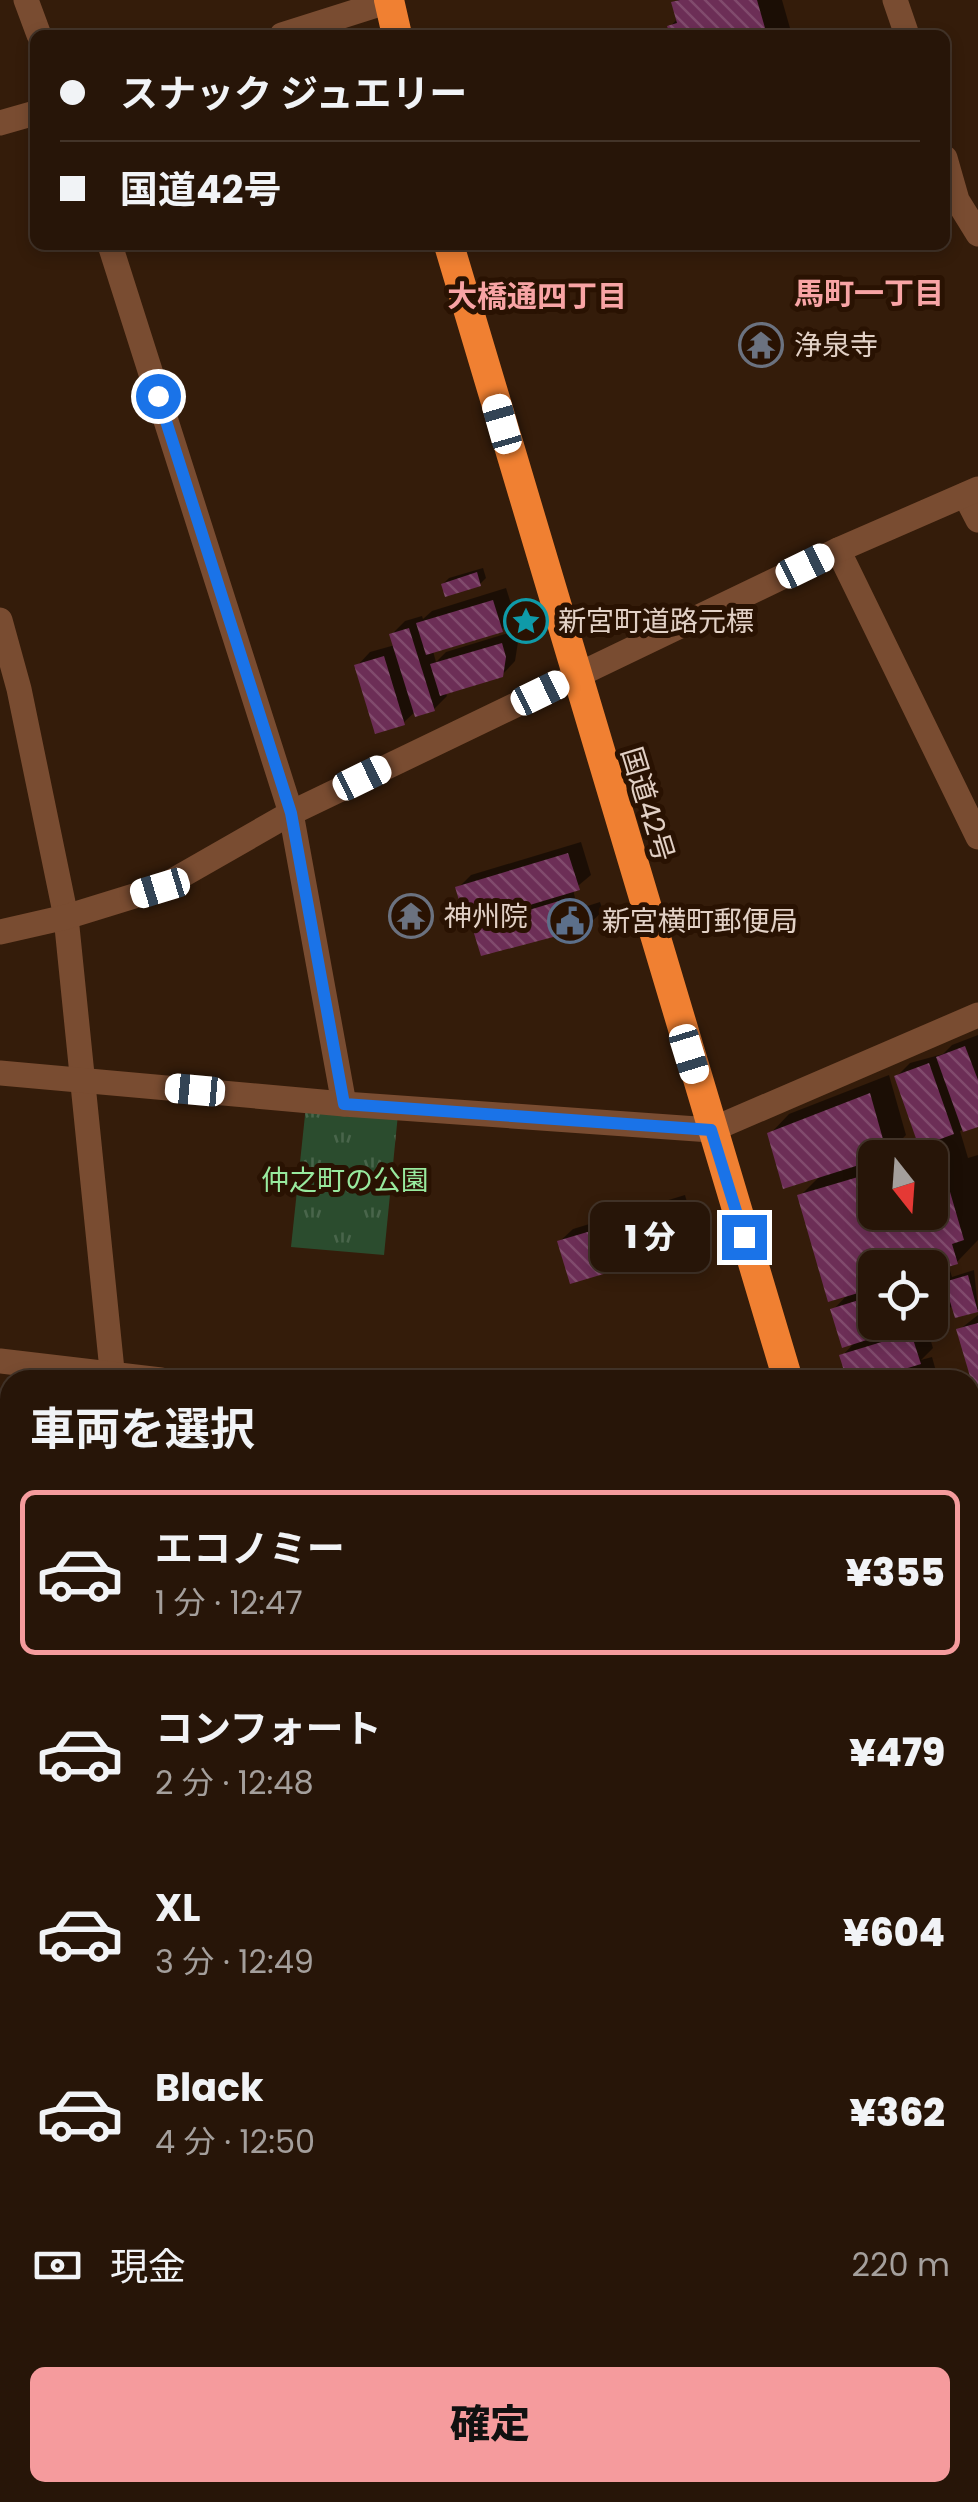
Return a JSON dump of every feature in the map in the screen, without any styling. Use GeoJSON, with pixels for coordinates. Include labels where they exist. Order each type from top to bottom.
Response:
{"type":"FeatureCollection","features":[{"type":"Feature","properties":{"kind":"highway"},"geometry":{"type":"LineString","coordinates":[[389,1],[396,30]]}},
{"type":"Feature","properties":{"kind":"highway","name":"国道42号"},"geometry":{"type":"LineString","coordinates":[[450,250],[785,1370]]}},
{"type":"Feature","properties":{"kind":"street"},"geometry":{"type":"LineString","coordinates":[[26,0],[37,30]]}},
{"type":"Feature","properties":{"kind":"street"},"geometry":{"type":"LineString","coordinates":[[896,0],[905,30]]}},
{"type":"Feature","properties":{"kind":"street"},"geometry":{"type":"LineString","coordinates":[[298,30],[389,1]]}},
{"type":"Feature","properties":{"kind":"street"},"geometry":{"type":"LineString","coordinates":[[0,123],[30,114]]}},
{"type":"Feature","properties":{"kind":"street"},"geometry":{"type":"LineString","coordinates":[[950,176],[957,200],[978,234]]}},
{"type":"Feature","properties":{"kind":"street"},"geometry":{"type":"LineString","coordinates":[[112,250],[291,813],[344,1104]]}},
{"type":"Feature","properties":{"kind":"street"},"geometry":{"type":"LineString","coordinates":[[0,932],[66,918],[160,888],[291,813],[838,550],[972,492],[978,520]]}},
{"type":"Feature","properties":{"kind":"street"},"geometry":{"type":"LineString","coordinates":[[838,550],[978,837]]}},
{"type":"Feature","properties":{"kind":"street"},"geometry":{"type":"LineString","coordinates":[[0,620],[19,689],[66,918],[112,1370]]}},
{"type":"Feature","properties":{"kind":"street"},"geometry":{"type":"LineString","coordinates":[[0,1073],[344,1104],[711,1130],[978,1015]]}},
{"type":"Feature","properties":{"kind":"street"},"geometry":{"type":"LineString","coordinates":[[0,1361],[64,1370]]}},
{"type":"Feature","properties":{"kind":"green space","name":"仲之町の公園"},"geometry":{"type":"Polygon","coordinates":[[[306,1106],[398,1114],[384,1255],[291,1247],[306,1106]]]}},
{"type":"Feature","properties":{"kind":"building"},"geometry":{"type":"Polygon","coordinates":[[[757,0],[766,30],[668,30],[667,26],[677,23],[671,2],[757,0]]]}},
{"type":"Feature","properties":{"kind":"building"},"geometry":{"type":"Polygon","coordinates":[[[477,572],[481,586],[445,597],[441,584],[477,572]]]}},
{"type":"Feature","properties":{"kind":"building"},"geometry":{"type":"Polygon","coordinates":[[[493,600],[503,632],[426,655],[416,623],[493,600]]]}},
{"type":"Feature","properties":{"kind":"building"},"geometry":{"type":"Polygon","coordinates":[[[409,628],[435,711],[415,717],[389,634],[409,628]]]}},
{"type":"Feature","properties":{"kind":"building"},"geometry":{"type":"Polygon","coordinates":[[[502,643],[506,657],[503,677],[440,696],[430,664],[502,643]]]}},
{"type":"Feature","properties":{"kind":"building"},"geometry":{"type":"Polygon","coordinates":[[[384,656],[405,725],[375,734],[354,665],[384,656]]]}},
{"type":"Feature","properties":{"kind":"building"},"geometry":{"type":"Polygon","coordinates":[[[568,853],[580,890],[466,924],[455,887],[568,853]]]}},
{"type":"Feature","properties":{"kind":"building"},"geometry":{"type":"Polygon","coordinates":[[[559,901],[565,920],[587,914],[591,927],[481,956],[472,927],[559,901]]]}},
{"type":"Feature","properties":{"kind":"building"},"geometry":{"type":"Polygon","coordinates":[[[965,1046],[978,1080],[978,1127],[963,1132],[936,1057],[965,1046]]]}},
{"type":"Feature","properties":{"kind":"building"},"geometry":{"type":"Polygon","coordinates":[[[929,1063],[954,1134],[938,1140],[917,1140],[894,1076],[929,1063]]]}},
{"type":"Feature","properties":{"kind":"building"},"geometry":{"type":"Polygon","coordinates":[[[870,1093],[883,1140],[858,1140],[858,1165],[783,1189],[767,1133],[870,1093]]]}},
{"type":"Feature","properties":{"kind":"building"},"geometry":{"type":"Polygon","coordinates":[[[858,1177],[858,1230],[948,1230],[948,1185],[964,1240],[952,1244],[958,1264],[948,1267],[948,1250],[858,1250],[858,1293],[828,1302],[797,1195],[858,1177]]]}},
{"type":"Feature","properties":{"kind":"building"},"geometry":{"type":"Polygon","coordinates":[[[672,1207],[684,1250],[570,1284],[557,1241],[672,1207]]]}},
{"type":"Feature","properties":{"kind":"building"},"geometry":{"type":"Polygon","coordinates":[[[968,1275],[978,1312],[955,1318],[948,1281],[968,1275]]]}},
{"type":"Feature","properties":{"kind":"building"},"geometry":{"type":"Polygon","coordinates":[[[858,1300],[858,1340],[867,1340],[842,1348],[830,1309],[858,1300]]]}},
{"type":"Feature","properties":{"kind":"building"},"geometry":{"type":"Polygon","coordinates":[[[978,1323],[978,1370],[968,1370],[956,1329],[978,1323]]]}},
{"type":"Feature","properties":{"kind":"building"},"geometry":{"type":"Polygon","coordinates":[[[888,1340],[913,1340],[921,1364],[901,1370],[844,1370],[839,1355],[888,1340]]]}},
{"type":"Feature","properties":{"kind":"place","name":"浄泉寺"},"geometry":{"type":"Point","coordinates":[761,345]}},
{"type":"Feature","properties":{"kind":"place","name":"新宮町道路元標"},"geometry":{"type":"Point","coordinates":[526,621]}},
{"type":"Feature","properties":{"kind":"place","name":"神州院"},"geometry":{"type":"Point","coordinates":[411,916]}},
{"type":"Feature","properties":{"kind":"place","name":"新宮横町郵便局"},"geometry":{"type":"Point","coordinates":[570,921]}},
{"type":"Feature","properties":{"kind":"district","name":"馬町一丁目"},"geometry":{"type":"Point","coordinates":[869,294]}},
{"type":"Feature","properties":{"kind":"district","name":"大橋通四丁目"},"geometry":{"type":"Point","coordinates":[537,297]}},
{"type":"Feature","properties":{"kind":"route"},"geometry":{"type":"LineString","coordinates":[[158,396],[291,813],[344,1104],[711,1130],[744,1237]]}}]}
